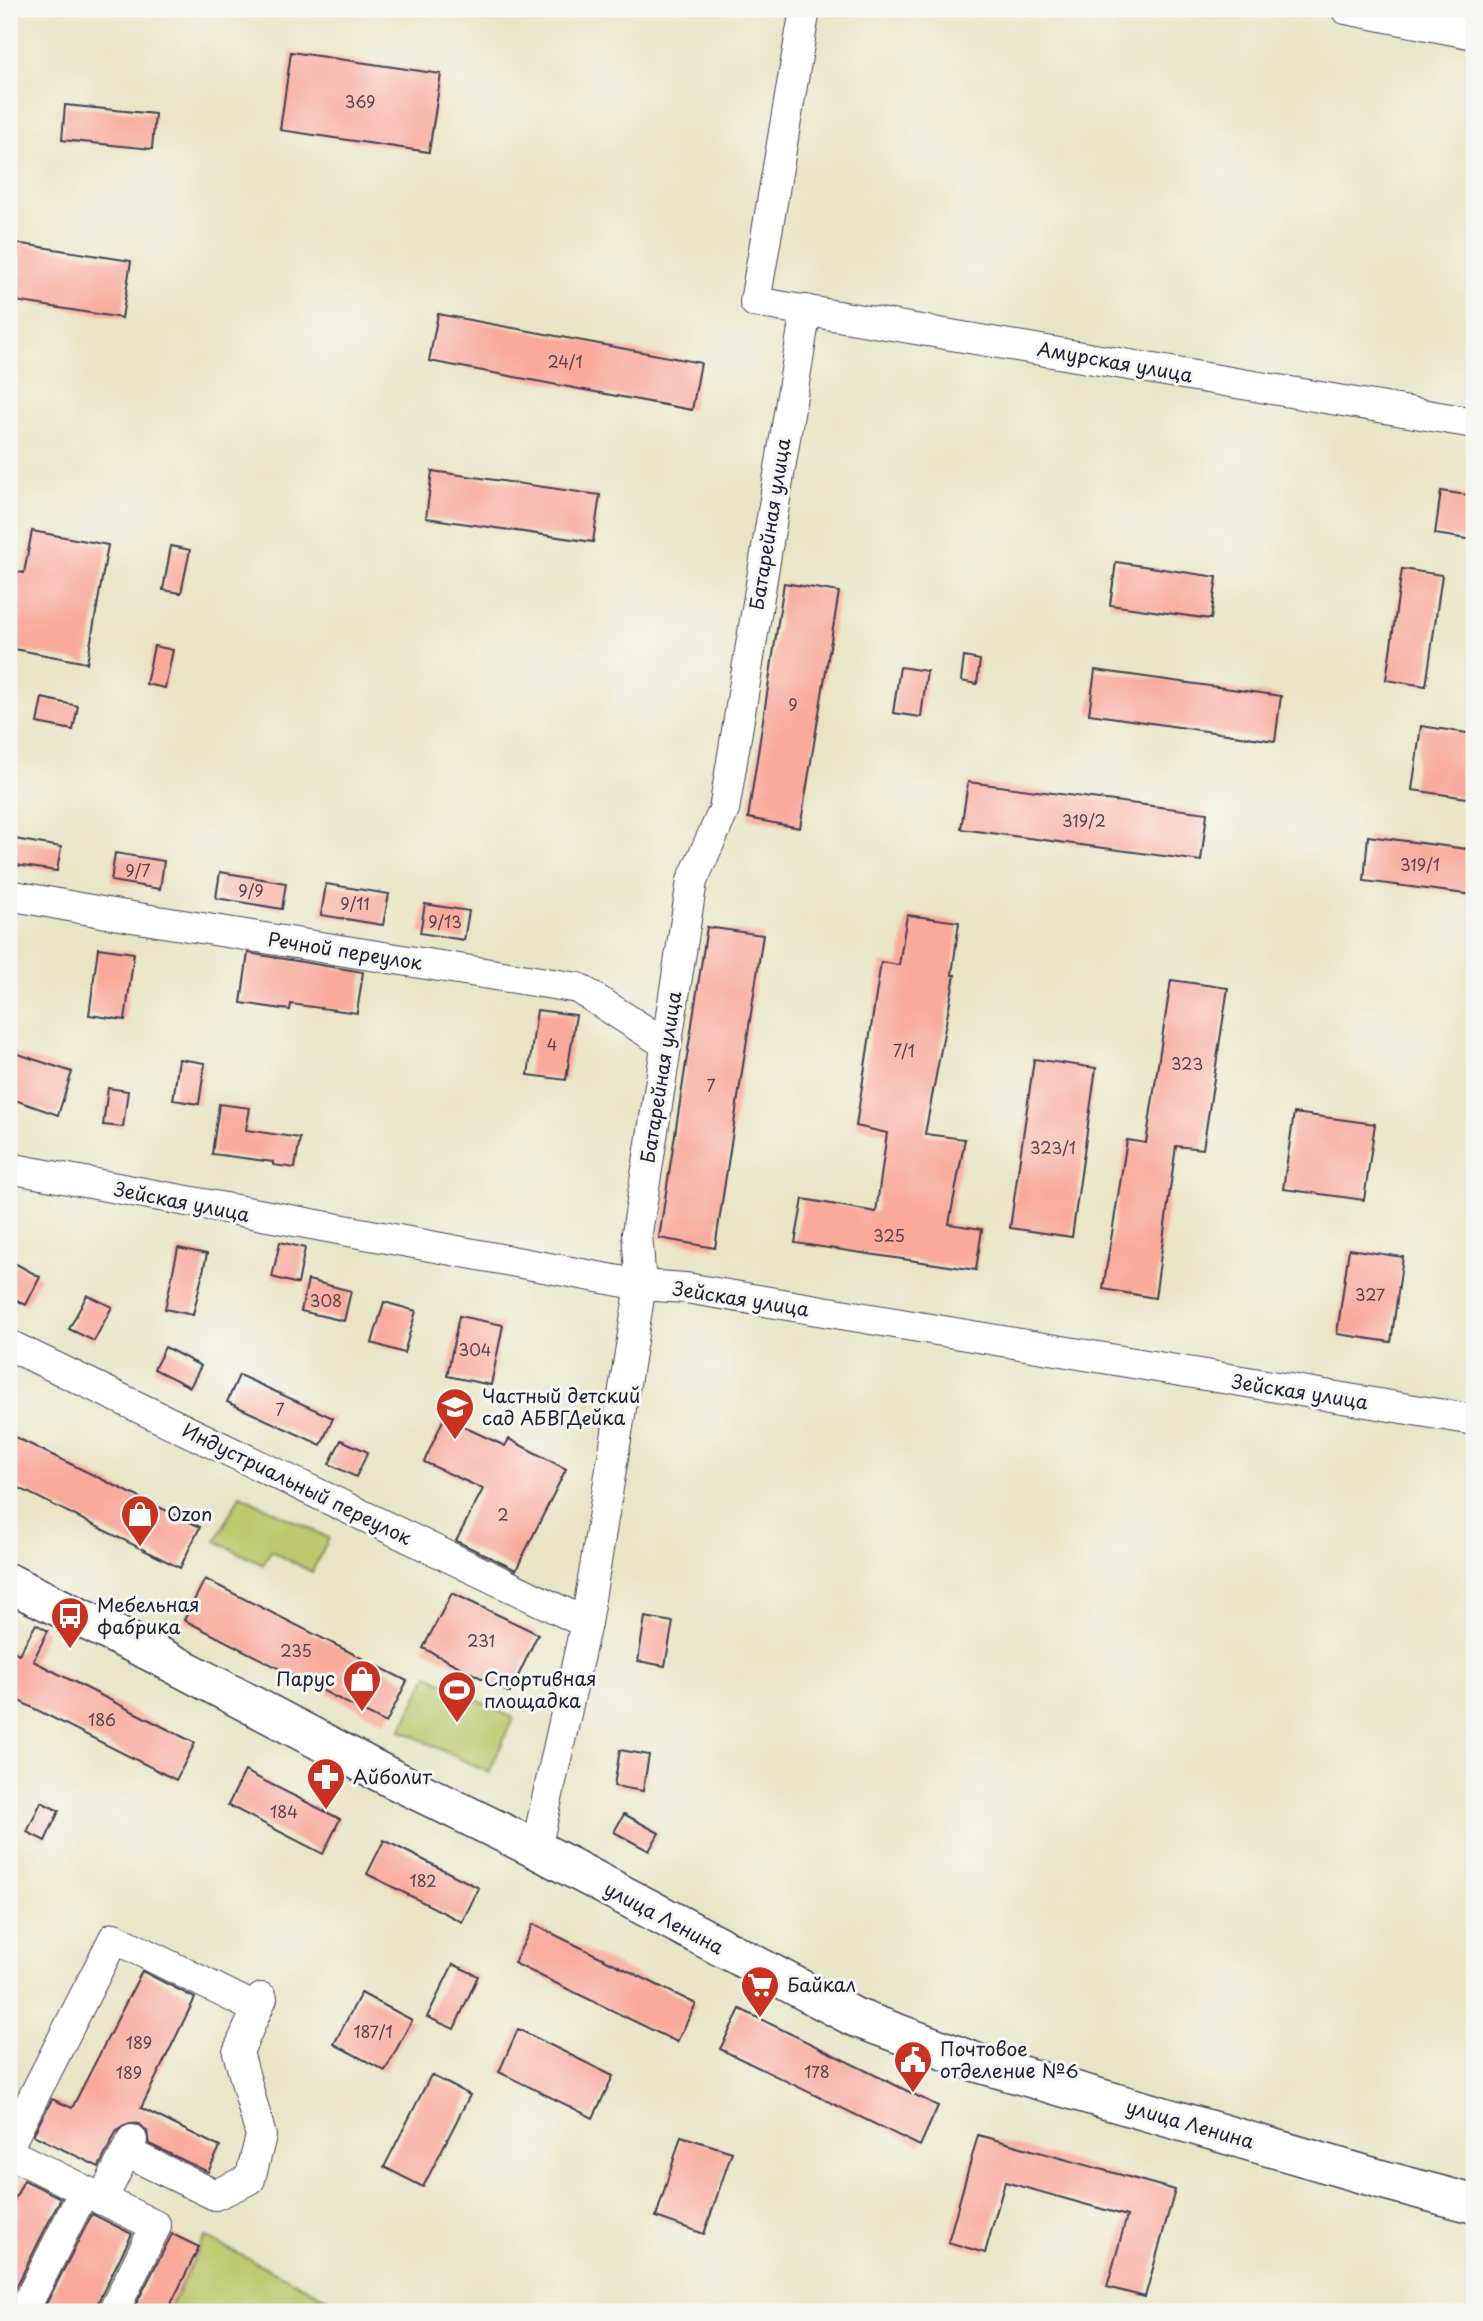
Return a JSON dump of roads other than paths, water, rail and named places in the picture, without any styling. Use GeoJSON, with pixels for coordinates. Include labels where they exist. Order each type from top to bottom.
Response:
{"type":"FeatureCollection","features":[{"type":"Feature","properties":{"kind":"main road","name":"улица Ленина"},"geometry":{"type":"LineString","coordinates":[[9,1583],[153,1653],[390,1777],[536,1849],[854,2017],[975,2063],[1474,2204]]}},
{"type":"Feature","properties":{"kind":"street","name":"Амурская улица"},"geometry":{"type":"LineString","coordinates":[[805,9],[755,302],[1474,423]]}},
{"type":"Feature","properties":{"kind":"street"},"geometry":{"type":"LineString","coordinates":[[1346,9],[1474,34]]}},
{"type":"Feature","properties":{"kind":"street","name":"Батарейная улица"},"geometry":{"type":"LineString","coordinates":[[536,1849],[586,1623],[641,1285],[637,1233],[692,881],[723,810],[806,310]]}},
{"type":"Feature","properties":{"kind":"street","name":"Речной переулок"},"geometry":{"type":"LineString","coordinates":[[9,895],[578,988],[666,1044]]}},
{"type":"Feature","properties":{"kind":"street","name":"Зейская улица"},"geometry":{"type":"LineString","coordinates":[[9,1168],[641,1285],[686,1288],[1474,1420]]}},
{"type":"Feature","properties":{"kind":"street","name":"Индустриальный переулок"},"geometry":{"type":"LineString","coordinates":[[9,1345],[586,1623]]}},
{"type":"Feature","properties":{"kind":"street"},"geometry":{"type":"LineString","coordinates":[[23,2312],[93,2195],[129,2146],[215,2195],[250,2179],[261,2136],[238,2052],[260,2004],[114,1938],[10,2155],[93,2195],[156,2226],[113,2312]]}},
{"type":"Feature","properties":{"kind":"place","name":"Частный детский сад АБВГДейка"},"geometry":{"type":"Point","coordinates":[455,1441]}},
{"type":"Feature","properties":{"kind":"place","name":"Ozon"},"geometry":{"type":"Point","coordinates":[140,1548]}},
{"type":"Feature","properties":{"kind":"place","name":"Мебельная фабрика"},"geometry":{"type":"Point","coordinates":[70,1650]}},
{"type":"Feature","properties":{"kind":"place","name":"Парус"},"geometry":{"type":"Point","coordinates":[362,1713]}},
{"type":"Feature","properties":{"kind":"place","name":"Спортивная площадка"},"geometry":{"type":"Point","coordinates":[457,1724]}},
{"type":"Feature","properties":{"kind":"place","name":"Айболит"},"geometry":{"type":"Point","coordinates":[326,1811]}},
{"type":"Feature","properties":{"kind":"place","name":"Байкал"},"geometry":{"type":"Point","coordinates":[760,2019]}},
{"type":"Feature","properties":{"kind":"place","name":"Почтовое отделение №6"},"geometry":{"type":"Point","coordinates":[913,2094]}}]}
